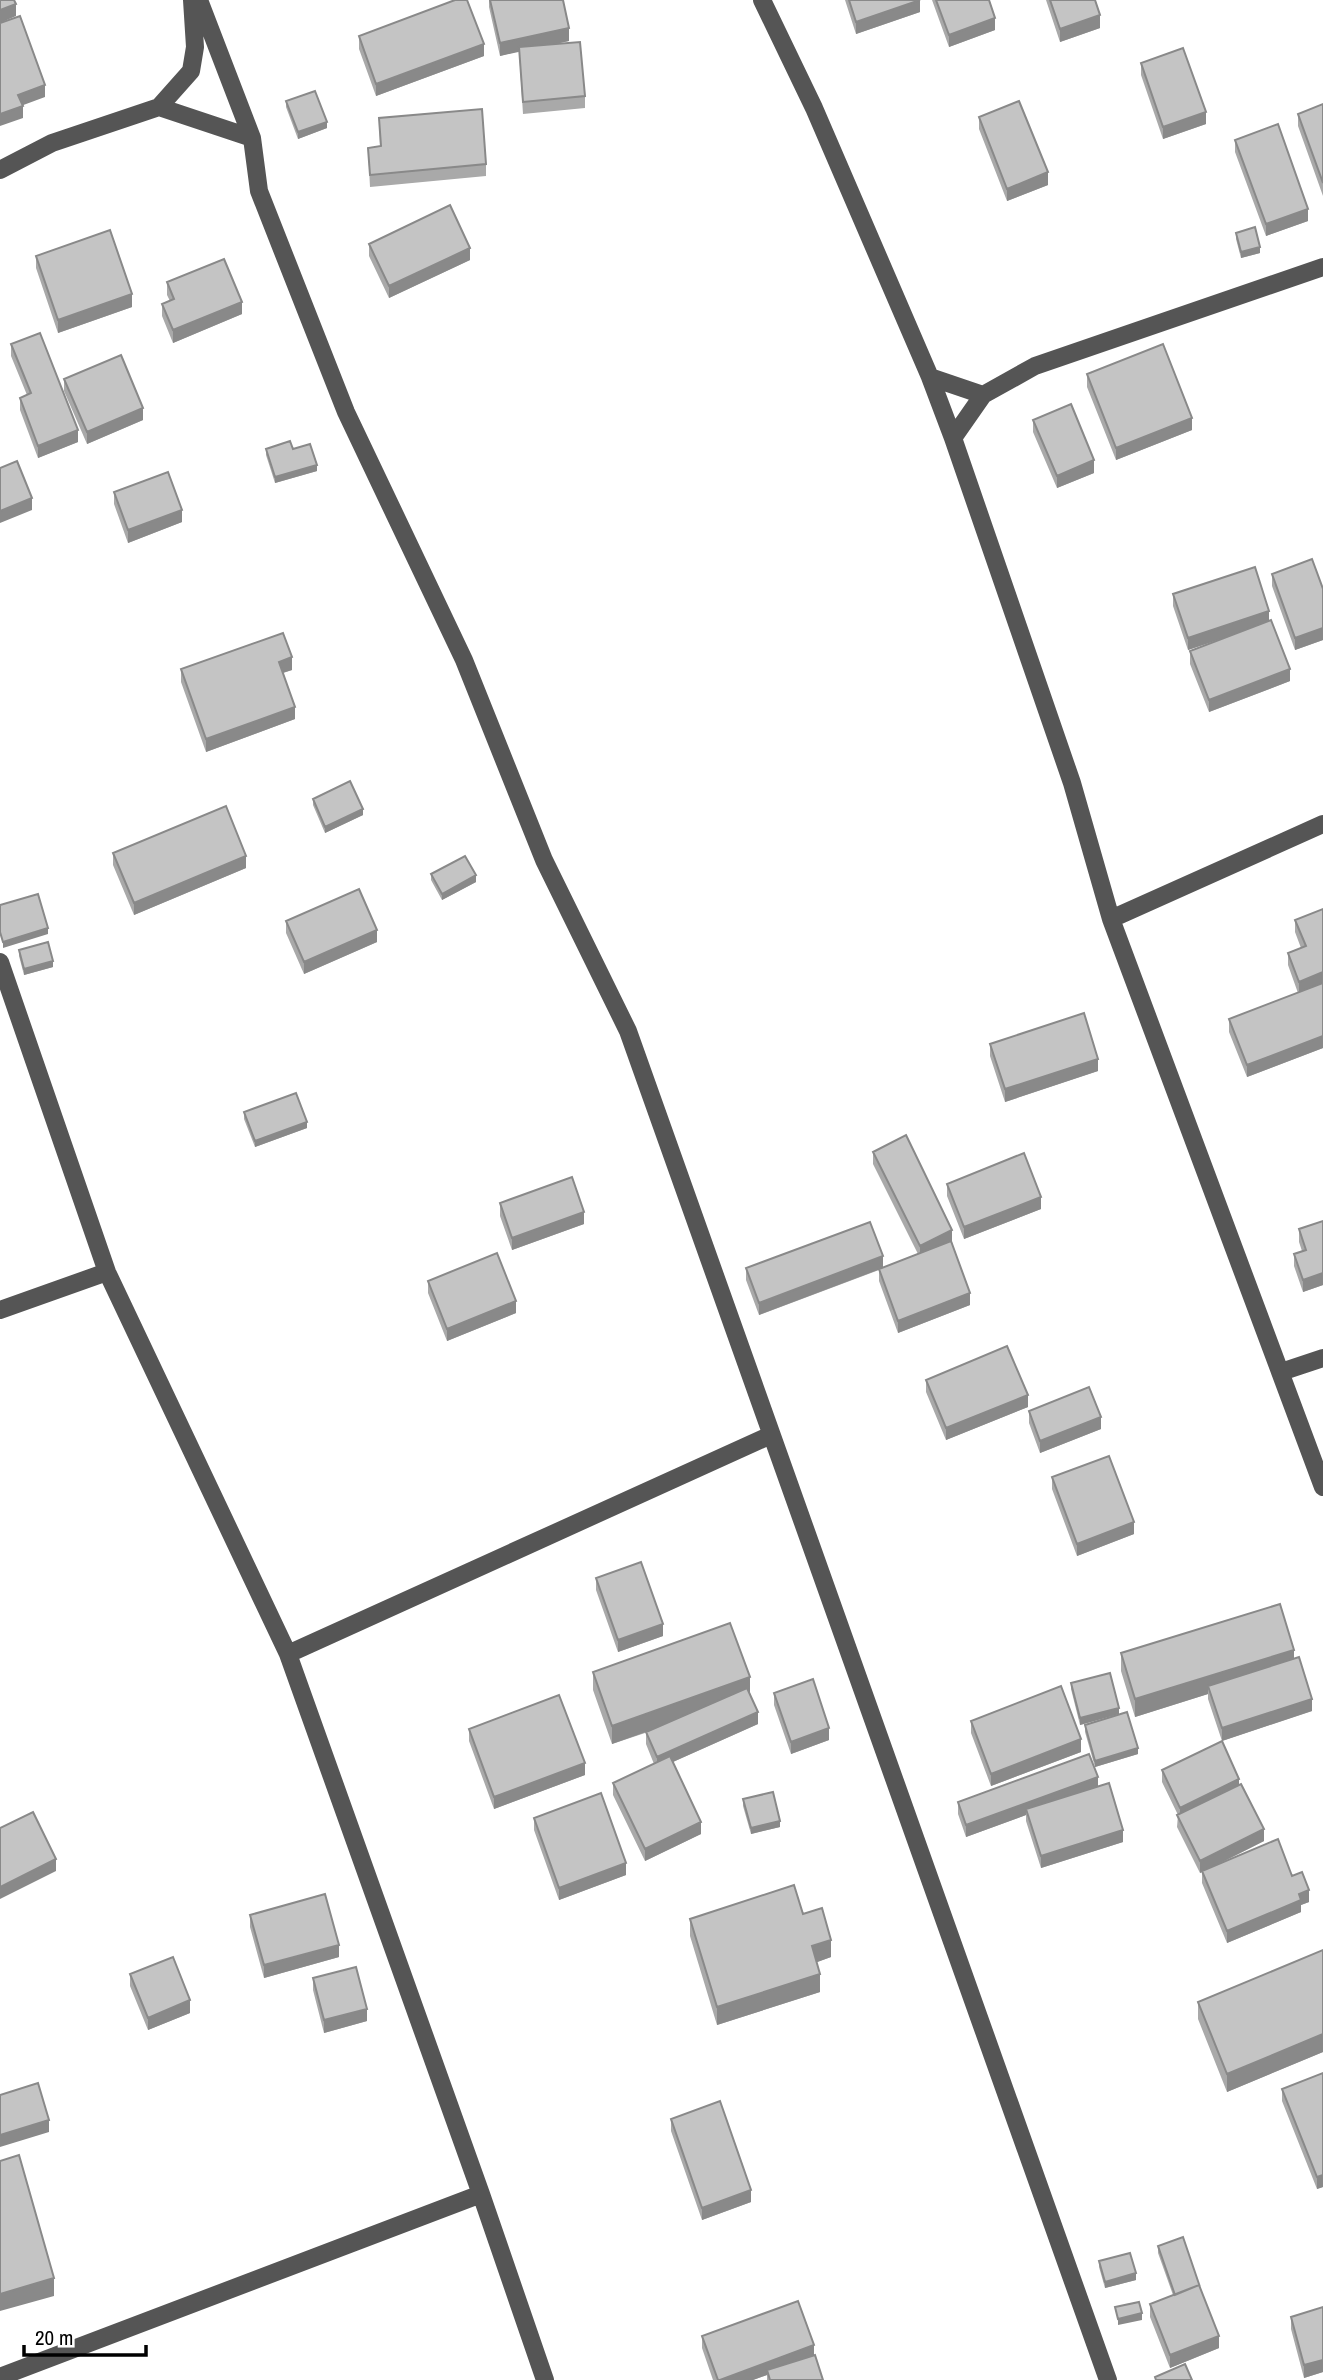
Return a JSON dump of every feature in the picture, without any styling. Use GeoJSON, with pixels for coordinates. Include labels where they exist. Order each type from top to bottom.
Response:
{"type":"FeatureCollection","features":[{"type":"Feature","properties":{"kind":"street"},"geometry":{"type":"LineString","coordinates":[[0,170],[52,143],[159,107],[191,71],[195,47],[192,0]]}},
{"type":"Feature","properties":{"kind":"street"},"geometry":{"type":"LineString","coordinates":[[199,0],[252,138],[259,191],[346,412],[464,660],[544,860],[628,1031],[1108,2380]]}},
{"type":"Feature","properties":{"kind":"street"},"geometry":{"type":"LineString","coordinates":[[762,0],[814,108],[930,377],[1072,783],[1111,919],[1323,1487]]}},
{"type":"Feature","properties":{"kind":"street"},"geometry":{"type":"LineString","coordinates":[[159,107],[252,138]]}},
{"type":"Feature","properties":{"kind":"street"},"geometry":{"type":"LineString","coordinates":[[953,438],[983,395],[1035,366],[1323,267]]}},
{"type":"Feature","properties":{"kind":"street"},"geometry":{"type":"LineString","coordinates":[[930,377],[983,395]]}},
{"type":"Feature","properties":{"kind":"street"},"geometry":{"type":"LineString","coordinates":[[1111,919],[1323,824]]}},
{"type":"Feature","properties":{"kind":"street"},"geometry":{"type":"LineString","coordinates":[[0,962],[107,1272],[288,1654],[545,2380]]}},
{"type":"Feature","properties":{"kind":"street"},"geometry":{"type":"LineString","coordinates":[[0,1310],[107,1272]]}},
{"type":"Feature","properties":{"kind":"street"},"geometry":{"type":"LineString","coordinates":[[1281,1372],[1323,1358]]}},
{"type":"Feature","properties":{"kind":"street"},"geometry":{"type":"LineString","coordinates":[[288,1654],[771,1435]]}},
{"type":"Feature","properties":{"kind":"street"},"geometry":{"type":"LineString","coordinates":[[0,2377],[481,2193]]}},
{"type":"Feature","properties":{"kind":"building"},"geometry":{"type":"Polygon","coordinates":[[[0,0],[14,0],[16,4],[0,10],[0,0]]]}},
{"type":"Feature","properties":{"kind":"building"},"geometry":{"type":"Polygon","coordinates":[[[455,0],[467,0],[484,44],[376,84],[359,36],[455,0]]]}},
{"type":"Feature","properties":{"kind":"building"},"geometry":{"type":"Polygon","coordinates":[[[490,0],[563,0],[569,28],[500,43],[490,0]]]}},
{"type":"Feature","properties":{"kind":"building"},"geometry":{"type":"Polygon","coordinates":[[[849,0],[920,0],[856,22],[849,0]]]}},
{"type":"Feature","properties":{"kind":"building"},"geometry":{"type":"Polygon","coordinates":[[[936,0],[989,0],[995,18],[949,35],[936,0]]]}},
{"type":"Feature","properties":{"kind":"building"},"geometry":{"type":"Polygon","coordinates":[[[1050,0],[1095,0],[1100,15],[1060,29],[1050,0]]]}},
{"type":"Feature","properties":{"kind":"building"},"geometry":{"type":"Polygon","coordinates":[[[20,16],[45,85],[18,95],[23,106],[0,114],[0,23],[20,16]]]}},
{"type":"Feature","properties":{"kind":"building"},"geometry":{"type":"Polygon","coordinates":[[[580,42],[585,96],[523,102],[519,47],[580,42]]]}},
{"type":"Feature","properties":{"kind":"building"},"geometry":{"type":"Polygon","coordinates":[[[1183,48],[1206,112],[1163,127],[1141,63],[1183,48]]]}},
{"type":"Feature","properties":{"kind":"building"},"geometry":{"type":"Polygon","coordinates":[[[315,91],[327,122],[298,132],[286,101],[315,91]]]}},
{"type":"Feature","properties":{"kind":"building"},"geometry":{"type":"Polygon","coordinates":[[[1019,101],[1048,172],[1007,189],[979,117],[1019,101]]]}},
{"type":"Feature","properties":{"kind":"building"},"geometry":{"type":"Polygon","coordinates":[[[1323,104],[1323,183],[1298,114],[1323,104]]]}},
{"type":"Feature","properties":{"kind":"building"},"geometry":{"type":"Polygon","coordinates":[[[482,109],[486,164],[370,175],[368,148],[381,146],[379,118],[482,109]]]}},
{"type":"Feature","properties":{"kind":"building"},"geometry":{"type":"Polygon","coordinates":[[[1278,124],[1308,209],[1266,224],[1235,140],[1278,124]]]}},
{"type":"Feature","properties":{"kind":"building"},"geometry":{"type":"Polygon","coordinates":[[[450,205],[470,248],[389,286],[369,244],[450,205]]]}},
{"type":"Feature","properties":{"kind":"building"},"geometry":{"type":"Polygon","coordinates":[[[1255,227],[1260,247],[1241,252],[1236,233],[1255,227]]]}},
{"type":"Feature","properties":{"kind":"building"},"geometry":{"type":"Polygon","coordinates":[[[110,230],[132,294],[58,320],[36,256],[110,230]]]}},
{"type":"Feature","properties":{"kind":"building"},"geometry":{"type":"Polygon","coordinates":[[[224,259],[242,302],[173,330],[162,304],[174,299],[167,282],[224,259]]]}},
{"type":"Feature","properties":{"kind":"building"},"geometry":{"type":"Polygon","coordinates":[[[40,333],[78,430],[38,446],[20,398],[31,393],[11,344],[40,333]]]}},
{"type":"Feature","properties":{"kind":"building"},"geometry":{"type":"Polygon","coordinates":[[[1163,344],[1192,418],[1116,448],[1087,374],[1163,344]]]}},
{"type":"Feature","properties":{"kind":"building"},"geometry":{"type":"Polygon","coordinates":[[[121,355],[143,408],[87,432],[64,379],[121,355]]]}},
{"type":"Feature","properties":{"kind":"building"},"geometry":{"type":"Polygon","coordinates":[[[1071,404],[1094,460],[1057,476],[1033,420],[1071,404]]]}},
{"type":"Feature","properties":{"kind":"building"},"geometry":{"type":"Polygon","coordinates":[[[290,441],[293,449],[310,444],[317,465],[275,477],[266,449],[290,441]]]}},
{"type":"Feature","properties":{"kind":"building"},"geometry":{"type":"Polygon","coordinates":[[[17,461],[32,498],[0,511],[0,468],[17,461]]]}},
{"type":"Feature","properties":{"kind":"building"},"geometry":{"type":"Polygon","coordinates":[[[168,472],[182,510],[128,530],[114,492],[168,472]]]}},
{"type":"Feature","properties":{"kind":"building"},"geometry":{"type":"Polygon","coordinates":[[[1312,559],[1323,589],[1323,628],[1295,638],[1272,574],[1312,559]]]}},
{"type":"Feature","properties":{"kind":"building"},"geometry":{"type":"Polygon","coordinates":[[[1255,567],[1269,611],[1188,638],[1173,594],[1255,567]]]}},
{"type":"Feature","properties":{"kind":"building"},"geometry":{"type":"Polygon","coordinates":[[[1271,620],[1290,669],[1209,700],[1190,651],[1271,620]]]}},
{"type":"Feature","properties":{"kind":"building"},"geometry":{"type":"Polygon","coordinates":[[[283,633],[292,657],[279,662],[295,707],[206,739],[181,669],[283,633]]]}},
{"type":"Feature","properties":{"kind":"building"},"geometry":{"type":"Polygon","coordinates":[[[350,781],[363,809],[325,827],[313,799],[350,781]]]}},
{"type":"Feature","properties":{"kind":"building"},"geometry":{"type":"Polygon","coordinates":[[[226,806],[246,856],[134,903],[113,853],[226,806]]]}},
{"type":"Feature","properties":{"kind":"building"},"geometry":{"type":"Polygon","coordinates":[[[465,856],[476,875],[442,894],[431,874],[465,856]]]}},
{"type":"Feature","properties":{"kind":"building"},"geometry":{"type":"Polygon","coordinates":[[[359,889],[377,930],[304,962],[286,921],[359,889]]]}},
{"type":"Feature","properties":{"kind":"building"},"geometry":{"type":"Polygon","coordinates":[[[38,894],[48,928],[3,942],[0,932],[0,905],[38,894]]]}},
{"type":"Feature","properties":{"kind":"building"},"geometry":{"type":"Polygon","coordinates":[[[1323,909],[1323,972],[1299,982],[1288,953],[1306,946],[1295,920],[1323,909]]]}},
{"type":"Feature","properties":{"kind":"building"},"geometry":{"type":"Polygon","coordinates":[[[48,942],[53,961],[24,969],[19,950],[48,942]]]}},
{"type":"Feature","properties":{"kind":"building"},"geometry":{"type":"Polygon","coordinates":[[[1323,983],[1323,1036],[1247,1065],[1229,1019],[1323,983]]]}},
{"type":"Feature","properties":{"kind":"building"},"geometry":{"type":"Polygon","coordinates":[[[1084,1013],[1098,1059],[1005,1089],[990,1044],[1084,1013]]]}},
{"type":"Feature","properties":{"kind":"building"},"geometry":{"type":"Polygon","coordinates":[[[296,1093],[307,1122],[255,1141],[244,1112],[296,1093]]]}},
{"type":"Feature","properties":{"kind":"building"},"geometry":{"type":"Polygon","coordinates":[[[906,1135],[952,1230],[920,1246],[873,1152],[906,1135]]]}},
{"type":"Feature","properties":{"kind":"building"},"geometry":{"type":"Polygon","coordinates":[[[1024,1153],[1041,1197],[964,1227],[947,1184],[1024,1153]]]}},
{"type":"Feature","properties":{"kind":"building"},"geometry":{"type":"Polygon","coordinates":[[[572,1177],[584,1212],[512,1238],[500,1203],[572,1177]]]}},
{"type":"Feature","properties":{"kind":"building"},"geometry":{"type":"Polygon","coordinates":[[[1323,1221],[1323,1273],[1303,1280],[1294,1254],[1306,1250],[1299,1229],[1323,1221]]]}},
{"type":"Feature","properties":{"kind":"building"},"geometry":{"type":"Polygon","coordinates":[[[870,1222],[883,1256],[759,1303],[746,1268],[870,1222]]]}},
{"type":"Feature","properties":{"kind":"building"},"geometry":{"type":"Polygon","coordinates":[[[951,1241],[970,1293],[898,1321],[879,1269],[951,1241]]]}},
{"type":"Feature","properties":{"kind":"building"},"geometry":{"type":"Polygon","coordinates":[[[497,1253],[516,1301],[447,1329],[428,1281],[497,1253]]]}},
{"type":"Feature","properties":{"kind":"building"},"geometry":{"type":"Polygon","coordinates":[[[1007,1346],[1028,1395],[946,1428],[926,1380],[1007,1346]]]}},
{"type":"Feature","properties":{"kind":"building"},"geometry":{"type":"Polygon","coordinates":[[[1089,1387],[1101,1417],[1040,1441],[1029,1411],[1089,1387]]]}},
{"type":"Feature","properties":{"kind":"building"},"geometry":{"type":"Polygon","coordinates":[[[1109,1456],[1134,1522],[1077,1544],[1052,1477],[1109,1456]]]}},
{"type":"Feature","properties":{"kind":"building"},"geometry":{"type":"Polygon","coordinates":[[[641,1562],[663,1624],[618,1640],[596,1578],[641,1562]]]}},
{"type":"Feature","properties":{"kind":"building"},"geometry":{"type":"Polygon","coordinates":[[[1280,1604],[1294,1650],[1135,1699],[1121,1653],[1280,1604]]]}},
{"type":"Feature","properties":{"kind":"building"},"geometry":{"type":"Polygon","coordinates":[[[730,1623],[750,1677],[612,1726],[593,1672],[730,1623]]]}},
{"type":"Feature","properties":{"kind":"building"},"geometry":{"type":"Polygon","coordinates":[[[1299,1657],[1312,1699],[1222,1728],[1208,1686],[1299,1657]]]}},
{"type":"Feature","properties":{"kind":"building"},"geometry":{"type":"Polygon","coordinates":[[[1110,1673],[1119,1708],[1080,1718],[1071,1683],[1110,1673]]]}},
{"type":"Feature","properties":{"kind":"building"},"geometry":{"type":"Polygon","coordinates":[[[813,1679],[829,1728],[791,1742],[774,1693],[813,1679]]]}},
{"type":"Feature","properties":{"kind":"building"},"geometry":{"type":"Polygon","coordinates":[[[1061,1686],[1081,1739],[991,1774],[971,1721],[1061,1686]]]}},
{"type":"Feature","properties":{"kind":"building"},"geometry":{"type":"Polygon","coordinates":[[[747,1688],[758,1712],[657,1757],[646,1732],[747,1688]]]}},
{"type":"Feature","properties":{"kind":"building"},"geometry":{"type":"Polygon","coordinates":[[[559,1695],[585,1763],[494,1797],[469,1729],[559,1695]]]}},
{"type":"Feature","properties":{"kind":"building"},"geometry":{"type":"Polygon","coordinates":[[[1127,1712],[1138,1748],[1095,1761],[1085,1725],[1127,1712]]]}},
{"type":"Feature","properties":{"kind":"building"},"geometry":{"type":"Polygon","coordinates":[[[1222,1741],[1239,1779],[1180,1808],[1162,1770],[1222,1741]]]}},
{"type":"Feature","properties":{"kind":"building"},"geometry":{"type":"Polygon","coordinates":[[[1089,1754],[1098,1777],[966,1825],[958,1802],[1089,1754]]]}},
{"type":"Feature","properties":{"kind":"building"},"geometry":{"type":"Polygon","coordinates":[[[670,1756],[701,1822],[645,1849],[613,1783],[670,1756]]]}},
{"type":"Feature","properties":{"kind":"building"},"geometry":{"type":"Polygon","coordinates":[[[1109,1783],[1123,1830],[1041,1856],[1026,1809],[1109,1783]]]}},
{"type":"Feature","properties":{"kind":"building"},"geometry":{"type":"Polygon","coordinates":[[[1241,1784],[1264,1829],[1200,1861],[1177,1815],[1241,1784]]]}},
{"type":"Feature","properties":{"kind":"building"},"geometry":{"type":"Polygon","coordinates":[[[773,1792],[780,1821],[751,1828],[743,1799],[773,1792]]]}},
{"type":"Feature","properties":{"kind":"building"},"geometry":{"type":"Polygon","coordinates":[[[601,1793],[626,1863],[559,1888],[534,1818],[601,1793]]]}},
{"type":"Feature","properties":{"kind":"building"},"geometry":{"type":"Polygon","coordinates":[[[33,1812],[56,1859],[0,1887],[0,1828],[33,1812]]]}},
{"type":"Feature","properties":{"kind":"building"},"geometry":{"type":"Polygon","coordinates":[[[1278,1839],[1292,1876],[1302,1872],[1309,1890],[1299,1894],[1301,1900],[1227,1931],[1202,1871],[1278,1839]]]}},
{"type":"Feature","properties":{"kind":"building"},"geometry":{"type":"Polygon","coordinates":[[[794,1885],[803,1914],[822,1908],[831,1940],[812,1946],[820,1974],[717,2007],[690,1919],[794,1885]]]}},
{"type":"Feature","properties":{"kind":"building"},"geometry":{"type":"Polygon","coordinates":[[[325,1894],[339,1945],[264,1965],[250,1915],[325,1894]]]}},
{"type":"Feature","properties":{"kind":"building"},"geometry":{"type":"Polygon","coordinates":[[[1323,1950],[1323,2034],[1227,2074],[1198,2002],[1323,1950]]]}},
{"type":"Feature","properties":{"kind":"building"},"geometry":{"type":"Polygon","coordinates":[[[173,1957],[190,2000],[148,2018],[130,1974],[173,1957]]]}},
{"type":"Feature","properties":{"kind":"building"},"geometry":{"type":"Polygon","coordinates":[[[356,1967],[367,2009],[324,2020],[313,1978],[356,1967]]]}},
{"type":"Feature","properties":{"kind":"building"},"geometry":{"type":"Polygon","coordinates":[[[1323,2073],[1323,2175],[1317,2177],[1282,2089],[1323,2073]]]}},
{"type":"Feature","properties":{"kind":"building"},"geometry":{"type":"Polygon","coordinates":[[[38,2083],[49,2120],[0,2135],[0,2095],[38,2083]]]}},
{"type":"Feature","properties":{"kind":"building"},"geometry":{"type":"Polygon","coordinates":[[[720,2101],[751,2190],[702,2208],[671,2119],[720,2101]]]}},
{"type":"Feature","properties":{"kind":"building"},"geometry":{"type":"Polygon","coordinates":[[[19,2155],[54,2278],[0,2294],[0,2161],[19,2155]]]}},
{"type":"Feature","properties":{"kind":"building"},"geometry":{"type":"Polygon","coordinates":[[[1183,2237],[1200,2287],[1199,2285],[1175,2295],[1158,2246],[1183,2237]]]}},
{"type":"Feature","properties":{"kind":"building"},"geometry":{"type":"Polygon","coordinates":[[[1130,2253],[1136,2273],[1105,2282],[1099,2261],[1130,2253]]]}},
{"type":"Feature","properties":{"kind":"building"},"geometry":{"type":"Polygon","coordinates":[[[1199,2285],[1219,2336],[1170,2355],[1150,2304],[1199,2285]]]}},
{"type":"Feature","properties":{"kind":"building"},"geometry":{"type":"Polygon","coordinates":[[[798,2301],[814,2345],[718,2380],[702,2336],[798,2301]]]}},
{"type":"Feature","properties":{"kind":"building"},"geometry":{"type":"Polygon","coordinates":[[[1139,2302],[1142,2313],[1118,2319],[1115,2307],[1139,2302]]]}},
{"type":"Feature","properties":{"kind":"building"},"geometry":{"type":"Polygon","coordinates":[[[1323,2307],[1323,2360],[1304,2365],[1291,2317],[1323,2307]]]}},
{"type":"Feature","properties":{"kind":"building"},"geometry":{"type":"Polygon","coordinates":[[[815,2355],[823,2380],[770,2380],[767,2370],[815,2355]]]}},
{"type":"Feature","properties":{"kind":"building"},"geometry":{"type":"Polygon","coordinates":[[[1185,2364],[1192,2380],[1156,2380],[1155,2377],[1185,2364]]]}}]}
